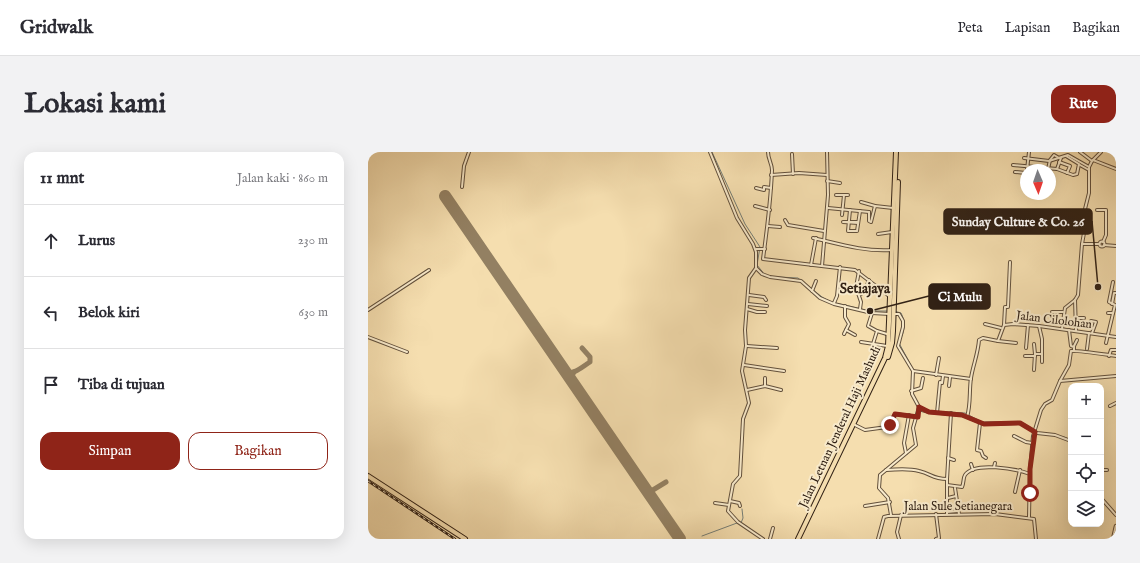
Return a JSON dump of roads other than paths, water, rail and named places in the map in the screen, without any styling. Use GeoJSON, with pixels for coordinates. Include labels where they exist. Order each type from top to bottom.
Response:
{"type":"FeatureCollection","features":[{"type":"Feature","properties":{"kind":"main road","name":"Jalan Letnan Jenderal Haji Mashudi"},"geometry":{"type":"LineString","coordinates":[[893,312],[891,296],[897,152]]}},
{"type":"Feature","properties":{"kind":"main road","name":"Jalan Letnan Jenderal Haji Mashudi"},"geometry":{"type":"LineString","coordinates":[[799,539],[887,359],[892,343],[897,152]]}},
{"type":"Feature","properties":{"kind":"main road","name":"Jalan Letnan Jenderal Haji Mashudi"},"geometry":{"type":"LineString","coordinates":[[799,539],[885,358],[892,325]]}},
{"type":"Feature","properties":{"kind":"main road"},"geometry":{"type":"LineString","coordinates":[[368,476],[465,539]]}},
{"type":"Feature","properties":{"kind":"street"},"geometry":{"type":"LineString","coordinates":[[462,187],[464,169],[469,152]]}},
{"type":"Feature","properties":{"kind":"street"},"geometry":{"type":"LineString","coordinates":[[710,152],[737,218],[758,249],[756,268],[749,278],[748,309],[744,337],[746,346],[742,378],[747,390],[749,403],[743,419],[740,473],[733,484],[729,514],[763,539]]}},
{"type":"Feature","properties":{"kind":"street"},"geometry":{"type":"LineString","coordinates":[[768,152],[772,175],[770,210],[763,258],[811,265],[840,267],[859,271],[886,294],[891,296]]}},
{"type":"Feature","properties":{"kind":"street"},"geometry":{"type":"LineString","coordinates":[[822,266],[824,231],[828,208],[827,152]]}},
{"type":"Feature","properties":{"kind":"street"},"geometry":{"type":"LineString","coordinates":[[1028,164],[1029,152]]}},
{"type":"Feature","properties":{"kind":"street"},"geometry":{"type":"LineString","coordinates":[[1080,152],[1092,161],[1116,170]]}},
{"type":"Feature","properties":{"kind":"street"},"geometry":{"type":"LineString","coordinates":[[1062,329],[1063,312],[1078,295],[1089,169],[1092,161],[1101,152]]}},
{"type":"Feature","properties":{"kind":"street"},"geometry":{"type":"LineString","coordinates":[[792,154],[793,174]]}},
{"type":"Feature","properties":{"kind":"street"},"geometry":{"type":"LineString","coordinates":[[1024,158],[1050,160],[1066,156],[1089,169]]}},
{"type":"Feature","properties":{"kind":"street"},"geometry":{"type":"LineString","coordinates":[[1060,158],[1057,170],[1077,174],[1079,164]]}},
{"type":"Feature","properties":{"kind":"street"},"geometry":{"type":"LineString","coordinates":[[1049,164],[1050,160]]}},
{"type":"Feature","properties":{"kind":"street"},"geometry":{"type":"LineString","coordinates":[[1077,161],[1079,164],[1089,169]]}},
{"type":"Feature","properties":{"kind":"street"},"geometry":{"type":"LineString","coordinates":[[1059,162],[1070,166],[1067,173]]}},
{"type":"Feature","properties":{"kind":"street"},"geometry":{"type":"LineString","coordinates":[[1012,165],[1020,166]]}},
{"type":"Feature","properties":{"kind":"street"},"geometry":{"type":"LineString","coordinates":[[1015,172],[1020,172]]}},
{"type":"Feature","properties":{"kind":"street"},"geometry":{"type":"LineString","coordinates":[[772,175],[827,175]]}},
{"type":"Feature","properties":{"kind":"street"},"geometry":{"type":"LineString","coordinates":[[827,181],[840,183]]}},
{"type":"Feature","properties":{"kind":"street"},"geometry":{"type":"LineString","coordinates":[[756,188],[764,190],[764,187],[771,188]]}},
{"type":"Feature","properties":{"kind":"street"},"geometry":{"type":"LineString","coordinates":[[836,195],[848,195]]}},
{"type":"Feature","properties":{"kind":"street"},"geometry":{"type":"LineString","coordinates":[[842,215],[844,195]]}},
{"type":"Feature","properties":{"kind":"street"},"geometry":{"type":"LineString","coordinates":[[861,202],[875,206],[894,208]]}},
{"type":"Feature","properties":{"kind":"street"},"geometry":{"type":"LineString","coordinates":[[755,206],[770,210]]}},
{"type":"Feature","properties":{"kind":"street"},"geometry":{"type":"LineString","coordinates":[[828,208],[871,212],[875,206]]}},
{"type":"Feature","properties":{"kind":"street"},"geometry":{"type":"LineString","coordinates":[[850,210],[849,231],[857,232],[860,211]]}},
{"type":"Feature","properties":{"kind":"street"},"geometry":{"type":"LineString","coordinates":[[1097,210],[1106,210],[1106,236],[1100,244]]}},
{"type":"Feature","properties":{"kind":"street"},"geometry":{"type":"LineString","coordinates":[[1070,213],[1085,215]]}},
{"type":"Feature","properties":{"kind":"street"},"geometry":{"type":"LineString","coordinates":[[785,220],[788,225],[824,231]]}},
{"type":"Feature","properties":{"kind":"street"},"geometry":{"type":"LineString","coordinates":[[849,222],[858,222]]}},
{"type":"Feature","properties":{"kind":"street"},"geometry":{"type":"LineString","coordinates":[[768,226],[780,227]]}},
{"type":"Feature","properties":{"kind":"street"},"geometry":{"type":"LineString","coordinates":[[878,234],[893,233]]}},
{"type":"Feature","properties":{"kind":"street"},"geometry":{"type":"LineString","coordinates":[[813,238],[852,248],[877,251],[893,250]]}},
{"type":"Feature","properties":{"kind":"street"},"geometry":{"type":"LineString","coordinates":[[811,265],[816,238]]}},
{"type":"Feature","properties":{"kind":"street"},"geometry":{"type":"LineString","coordinates":[[1082,244],[1116,246]]}},
{"type":"Feature","properties":{"kind":"street"},"geometry":{"type":"LineString","coordinates":[[758,249],[764,249]]}},
{"type":"Feature","properties":{"kind":"street"},"geometry":{"type":"LineString","coordinates":[[1004,325],[1005,307],[1008,307],[1010,262]]}},
{"type":"Feature","properties":{"kind":"street"},"geometry":{"type":"LineString","coordinates":[[835,302],[840,267]]}},
{"type":"Feature","properties":{"kind":"street"},"geometry":{"type":"LineString","coordinates":[[756,268],[762,274],[770,277],[800,281],[813,290],[820,298],[835,302],[844,307],[861,309],[872,313],[893,312],[900,315],[903,321],[903,327],[898,346],[914,371],[912,391],[919,407],[918,417],[913,429],[916,445],[880,475],[879,488],[890,502],[891,515]]}},
{"type":"Feature","properties":{"kind":"street"},"geometry":{"type":"LineString","coordinates":[[368,310],[428,270]]}},
{"type":"Feature","properties":{"kind":"street"},"geometry":{"type":"LineString","coordinates":[[859,271],[856,286],[861,309]]}},
{"type":"Feature","properties":{"kind":"street"},"geometry":{"type":"LineString","coordinates":[[861,294],[865,290],[869,280]]}},
{"type":"Feature","properties":{"kind":"street"},"geometry":{"type":"LineString","coordinates":[[813,290],[816,281]]}},
{"type":"Feature","properties":{"kind":"street"},"geometry":{"type":"LineString","coordinates":[[1113,282],[1109,302],[1114,305]]}},
{"type":"Feature","properties":{"kind":"street"},"geometry":{"type":"LineString","coordinates":[[1106,343],[1109,336],[1113,313],[1114,293],[1116,293]]}},
{"type":"Feature","properties":{"kind":"street"},"geometry":{"type":"LineString","coordinates":[[749,295],[764,297],[766,300]]}},
{"type":"Feature","properties":{"kind":"street"},"geometry":{"type":"LineString","coordinates":[[1075,300],[1077,318],[1076,331]]}},
{"type":"Feature","properties":{"kind":"street"},"geometry":{"type":"LineString","coordinates":[[748,304],[768,306]]}},
{"type":"Feature","properties":{"kind":"street"},"geometry":{"type":"LineString","coordinates":[[844,307],[844,318],[849,324],[844,334]]}},
{"type":"Feature","properties":{"kind":"street"},"geometry":{"type":"LineString","coordinates":[[748,309],[757,312],[765,312]]}},
{"type":"Feature","properties":{"kind":"street"},"geometry":{"type":"LineString","coordinates":[[1052,312],[1063,312]]}},
{"type":"Feature","properties":{"kind":"street"},"geometry":{"type":"LineString","coordinates":[[1108,312],[1113,313]]}},
{"type":"Feature","properties":{"kind":"street"},"geometry":{"type":"LineString","coordinates":[[872,313],[868,326],[887,334]]}},
{"type":"Feature","properties":{"kind":"street"},"geometry":{"type":"LineString","coordinates":[[1077,318],[1084,318]]}},
{"type":"Feature","properties":{"kind":"street"},"geometry":{"type":"LineString","coordinates":[[1087,349],[1091,333],[1096,322],[1091,321]]}},
{"type":"Feature","properties":{"kind":"street"},"geometry":{"type":"LineString","coordinates":[[985,324],[1001,328]]}},
{"type":"Feature","properties":{"kind":"street","name":"Jalan Cilolohan"},"geometry":{"type":"LineString","coordinates":[[998,340],[1001,328],[1008,324],[1039,326],[1116,337]]}},
{"type":"Feature","properties":{"kind":"street"},"geometry":{"type":"LineString","coordinates":[[1026,348],[1028,326]]}},
{"type":"Feature","properties":{"kind":"street"},"geometry":{"type":"LineString","coordinates":[[1039,326],[1042,362]]}},
{"type":"Feature","properties":{"kind":"street"},"geometry":{"type":"LineString","coordinates":[[846,330],[855,335]]}},
{"type":"Feature","properties":{"kind":"street"},"geometry":{"type":"LineString","coordinates":[[1069,330],[1071,346],[1074,346]]}},
{"type":"Feature","properties":{"kind":"street"},"geometry":{"type":"LineString","coordinates":[[873,344],[877,331]]}},
{"type":"Feature","properties":{"kind":"street"},"geometry":{"type":"LineString","coordinates":[[368,337],[407,352]]}},
{"type":"Feature","properties":{"kind":"street"},"geometry":{"type":"LineString","coordinates":[[968,415],[971,379],[980,339],[1016,343]]}},
{"type":"Feature","properties":{"kind":"street"},"geometry":{"type":"LineString","coordinates":[[1074,351],[1074,346],[1077,340]]}},
{"type":"Feature","properties":{"kind":"street"},"geometry":{"type":"LineString","coordinates":[[861,342],[888,346]]}},
{"type":"Feature","properties":{"kind":"street"},"geometry":{"type":"LineString","coordinates":[[1034,344],[1034,370]]}},
{"type":"Feature","properties":{"kind":"street"},"geometry":{"type":"LineString","coordinates":[[746,346],[777,348]]}},
{"type":"Feature","properties":{"kind":"street"},"geometry":{"type":"LineString","coordinates":[[1109,356],[1111,350],[1116,350]]}},
{"type":"Feature","properties":{"kind":"street"},"geometry":{"type":"LineString","coordinates":[[1029,517],[1032,442],[1041,410],[1045,404],[1052,400],[1069,365],[1070,352],[1074,351],[1116,356]]}},
{"type":"Feature","properties":{"kind":"street"},"geometry":{"type":"LineString","coordinates":[[1025,356],[1042,354]]}},
{"type":"Feature","properties":{"kind":"street"},"geometry":{"type":"LineString","coordinates":[[936,375],[939,358]]}},
{"type":"Feature","properties":{"kind":"street"},"geometry":{"type":"LineString","coordinates":[[744,365],[784,371]]}},
{"type":"Feature","properties":{"kind":"street"},"geometry":{"type":"LineString","coordinates":[[914,371],[971,379]]}},
{"type":"Feature","properties":{"kind":"street"},"geometry":{"type":"LineString","coordinates":[[937,412],[940,382],[942,383],[943,376]]}},
{"type":"Feature","properties":{"kind":"street"},"geometry":{"type":"LineString","coordinates":[[1060,381],[1116,376]]}},
{"type":"Feature","properties":{"kind":"street"},"geometry":{"type":"LineString","coordinates":[[949,386],[950,377]]}},
{"type":"Feature","properties":{"kind":"street"},"geometry":{"type":"LineString","coordinates":[[765,378],[765,386]]}},
{"type":"Feature","properties":{"kind":"street"},"geometry":{"type":"LineString","coordinates":[[912,391],[917,388],[921,388],[923,378]]}},
{"type":"Feature","properties":{"kind":"street"},"geometry":{"type":"LineString","coordinates":[[747,390],[765,386],[782,390]]}},
{"type":"Feature","properties":{"kind":"street"},"geometry":{"type":"LineString","coordinates":[[1110,406],[1116,403]]}},
{"type":"Feature","properties":{"kind":"street"},"geometry":{"type":"LineString","coordinates":[[919,407],[926,412],[968,415],[980,423],[1020,423],[1035,431],[1055,435],[1068,440]]}},
{"type":"Feature","properties":{"kind":"street"},"geometry":{"type":"LineString","coordinates":[[947,513],[948,458],[952,413]]}},
{"type":"Feature","properties":{"kind":"street"},"geometry":{"type":"LineString","coordinates":[[890,426],[890,421],[894,419],[895,414],[918,417]]}},
{"type":"Feature","properties":{"kind":"street"},"geometry":{"type":"LineString","coordinates":[[906,453],[904,444],[909,415]]}},
{"type":"Feature","properties":{"kind":"street"},"geometry":{"type":"LineString","coordinates":[[980,423],[977,450],[982,451],[982,456],[986,458]]}},
{"type":"Feature","properties":{"kind":"street"},"geometry":{"type":"LineString","coordinates":[[855,425],[865,430],[894,426]]}},
{"type":"Feature","properties":{"kind":"street"},"geometry":{"type":"LineString","coordinates":[[1014,436],[1026,442],[1032,442]]}},
{"type":"Feature","properties":{"kind":"street"},"geometry":{"type":"LineString","coordinates":[[948,458],[954,460]]}},
{"type":"Feature","properties":{"kind":"street"},"geometry":{"type":"LineString","coordinates":[[994,468],[995,463]]}},
{"type":"Feature","properties":{"kind":"street"},"geometry":{"type":"LineString","coordinates":[[971,464],[973,470]]}},
{"type":"Feature","properties":{"kind":"street"},"geometry":{"type":"LineString","coordinates":[[947,485],[962,487],[964,476],[973,470],[994,468],[1020,470],[1030,474]]}},
{"type":"Feature","properties":{"kind":"street"},"geometry":{"type":"LineString","coordinates":[[885,470],[916,470],[926,473],[933,478],[947,479]]}},
{"type":"Feature","properties":{"kind":"street"},"geometry":{"type":"LineString","coordinates":[[1015,492],[1020,470]]}},
{"type":"Feature","properties":{"kind":"street"},"geometry":{"type":"LineString","coordinates":[[950,488],[956,488],[958,512]]}},
{"type":"Feature","properties":{"kind":"street"},"geometry":{"type":"LineString","coordinates":[[948,506],[948,497],[956,496]]}},
{"type":"Feature","properties":{"kind":"street"},"geometry":{"type":"LineString","coordinates":[[730,501],[739,503],[740,506]]}},
{"type":"Feature","properties":{"kind":"street"},"geometry":{"type":"LineString","coordinates":[[1104,501],[1116,515]]}},
{"type":"Feature","properties":{"kind":"street"},"geometry":{"type":"LineString","coordinates":[[865,506],[890,502]]}},
{"type":"Feature","properties":{"kind":"street"},"geometry":{"type":"LineString","coordinates":[[715,503],[729,505]]}},
{"type":"Feature","properties":{"kind":"street","name":"Jalan Sule Setianegara"},"geometry":{"type":"LineString","coordinates":[[878,539],[884,517],[891,515],[958,512],[1029,517],[1035,520],[1036,539]]}},
{"type":"Feature","properties":{"kind":"street"},"geometry":{"type":"LineString","coordinates":[[936,514],[939,538],[936,539]]}},
{"type":"Feature","properties":{"kind":"street"},"geometry":{"type":"LineString","coordinates":[[899,539],[897,532],[901,515]]}},
{"type":"Feature","properties":{"kind":"street"},"geometry":{"type":"LineString","coordinates":[[1113,539],[1116,526]]}},
{"type":"Feature","properties":{"kind":"street"},"geometry":{"type":"LineString","coordinates":[[770,539],[773,528]]}},
{"type":"Feature","properties":{"kind":"waterway"},"geometry":{"type":"LineString","coordinates":[[712,152],[745,224],[760,247],[757,265],[765,275]]}},
{"type":"Feature","properties":{"kind":"waterway"},"geometry":{"type":"LineString","coordinates":[[778,277],[798,278],[822,297],[831,302],[870,311],[887,311]]}},
{"type":"Feature","properties":{"kind":"waterway"},"geometry":{"type":"LineString","coordinates":[[894,311],[901,313],[904,321],[902,336]]}},
{"type":"Feature","properties":{"kind":"waterway"},"geometry":{"type":"LineString","coordinates":[[899,343],[914,371]]}},
{"type":"Feature","properties":{"kind":"waterway"},"geometry":{"type":"LineString","coordinates":[[918,403],[924,410]]}},
{"type":"Feature","properties":{"kind":"waterway"},"geometry":{"type":"LineString","coordinates":[[929,411],[965,413],[978,420]]}},
{"type":"Feature","properties":{"kind":"waterway"},"geometry":{"type":"LineString","coordinates":[[982,422],[1021,422],[1029,427]]}},
{"type":"Feature","properties":{"kind":"waterway"},"geometry":{"type":"LineString","coordinates":[[1064,437],[1068,439]]}},
{"type":"Feature","properties":{"kind":"waterway"},"geometry":{"type":"LineString","coordinates":[[741,523],[743,518],[742,509]]}},
{"type":"Feature","properties":{"kind":"waterway"},"geometry":{"type":"LineString","coordinates":[[1112,509],[1116,513]]}},
{"type":"Feature","properties":{"kind":"waterway"},"geometry":{"type":"LineString","coordinates":[[702,536],[737,523]]}},
{"type":"Feature","properties":{"kind":"railway"},"geometry":{"type":"LineString","coordinates":[[368,481],[455,539]]}},
{"type":"Feature","properties":{"kind":"place","name":"Sunday Culture & Co. 26"},"geometry":{"type":"Point","coordinates":[1098,287]}},
{"type":"Feature","properties":{"kind":"place","name":"Ci Mulu"},"geometry":{"type":"Point","coordinates":[870,311]}},
{"type":"Feature","properties":{"kind":"district","name":"Setiajaya"},"geometry":{"type":"Point","coordinates":[865,289]}}]}
